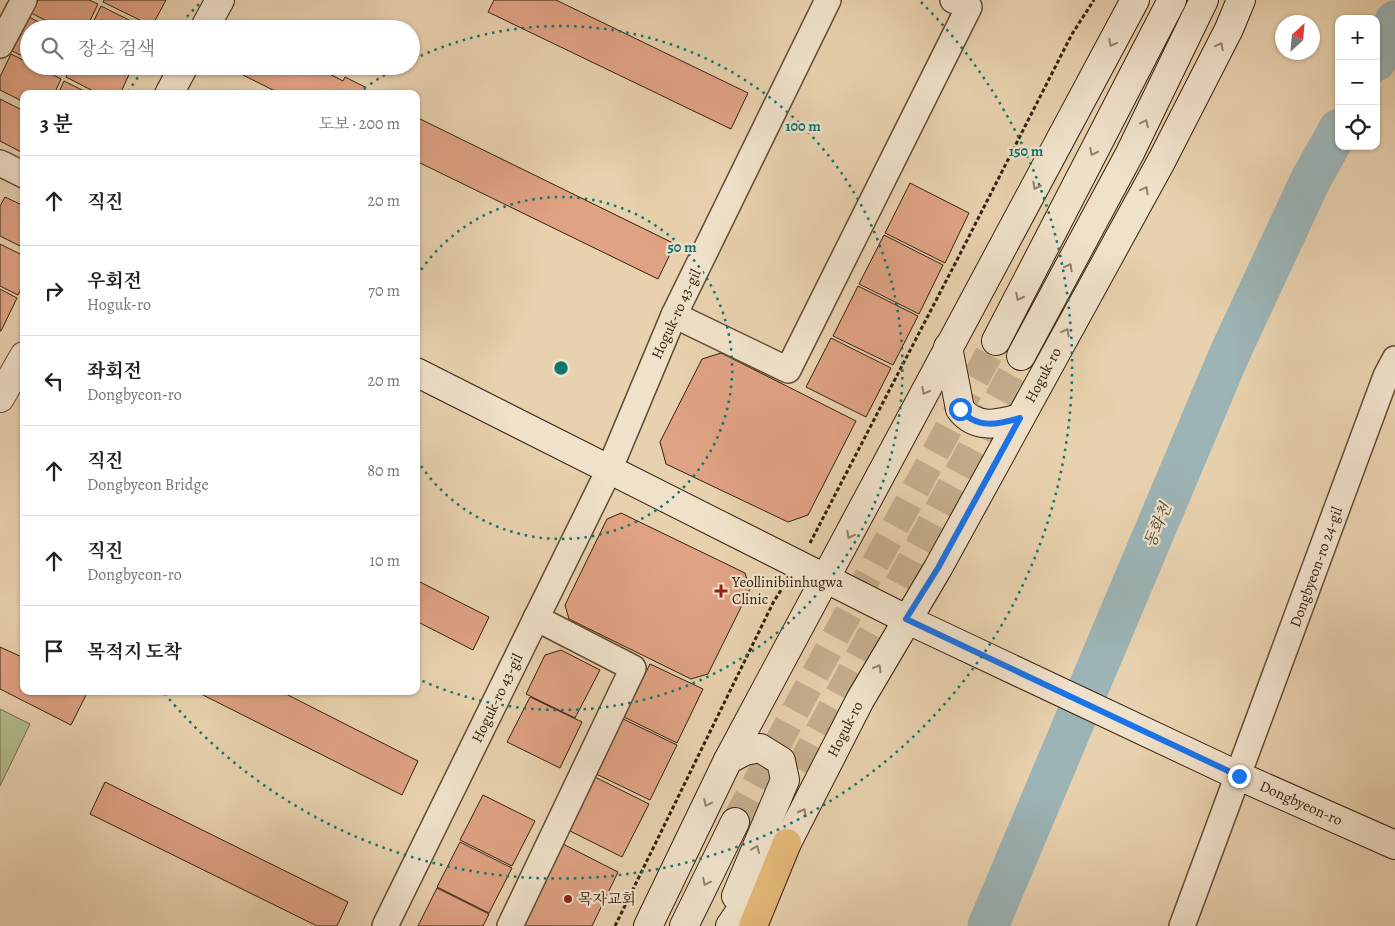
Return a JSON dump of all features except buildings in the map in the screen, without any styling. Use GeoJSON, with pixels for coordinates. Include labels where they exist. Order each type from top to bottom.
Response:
{"type":"FeatureCollection","features":[{"type":"Feature","properties":{"kind":"highway"},"geometry":{"type":"LineString","coordinates":[[747,926],[787,843]]}},
{"type":"Feature","properties":{"kind":"main road"},"geometry":{"type":"LineString","coordinates":[[209,20],[220,0]]}},
{"type":"Feature","properties":{"kind":"main road"},"geometry":{"type":"LineString","coordinates":[[648,926],[728,760],[827,578],[948,346],[1074,117],[1135,0]]}},
{"type":"Feature","properties":{"kind":"main road"},"geometry":{"type":"LineString","coordinates":[[996,341],[1172,0]]}},
{"type":"Feature","properties":{"kind":"main road","name":"Hoguk-ro"},"geometry":{"type":"LineString","coordinates":[[1020,356],[1130,153],[1204,0]]}},
{"type":"Feature","properties":{"kind":"main road","name":"Hoguk-ro"},"geometry":{"type":"LineString","coordinates":[[787,843],[860,700],[906,619],[938,568],[1162,160],[1229,29],[1241,0]]}},
{"type":"Feature","properties":{"kind":"main road"},"geometry":{"type":"LineString","coordinates":[[171,90],[179,75]]}},
{"type":"Feature","properties":{"kind":"main road"},"geometry":{"type":"LineString","coordinates":[[948,346],[960,409],[967,418],[982,423],[997,424],[1020,418]]}},
{"type":"Feature","properties":{"kind":"main road"},"geometry":{"type":"LineString","coordinates":[[0,398],[20,363]]}},
{"type":"Feature","properties":{"kind":"main road"},"geometry":{"type":"LineString","coordinates":[[420,374],[906,619]]}},
{"type":"Feature","properties":{"kind":"main road","name":"Dongbyeon-ro"},"geometry":{"type":"LineString","coordinates":[[906,619],[1239,776],[1395,845]]}},
{"type":"Feature","properties":{"kind":"main road"},"geometry":{"type":"LineString","coordinates":[[724,926],[785,780],[781,761],[760,748],[745,751],[728,760]]}},
{"type":"Feature","properties":{"kind":"main road"},"geometry":{"type":"LineString","coordinates":[[684,926],[735,822]]}},
{"type":"Feature","properties":{"kind":"street"},"geometry":{"type":"LineString","coordinates":[[0,45],[24,0]]}},
{"type":"Feature","properties":{"kind":"street","name":"Hoguk-ro 43-gil"},"geometry":{"type":"LineString","coordinates":[[385,926],[609,470],[674,315],[828,0]]}},
{"type":"Feature","properties":{"kind":"street"},"geometry":{"type":"LineString","coordinates":[[674,315],[788,370],[969,8],[953,0]]}},
{"type":"Feature","properties":{"kind":"street"},"geometry":{"type":"LineString","coordinates":[[0,164],[20,173]]}},
{"type":"Feature","properties":{"kind":"street","name":"Dongbyeon-ro 24-gil"},"geometry":{"type":"LineString","coordinates":[[1190,923],[1239,776],[1386,376],[1395,359]]}},
{"type":"Feature","properties":{"kind":"street"},"geometry":{"type":"LineString","coordinates":[[510,926],[633,668],[536,618]]}},
{"type":"Feature","properties":{"kind":"path"},"geometry":{"type":"LineString","coordinates":[[614,926],[774,601],[798,564],[958,258],[1072,34],[1094,0]]}},
{"type":"Feature","properties":{"kind":"green space"},"geometry":{"type":"Polygon","coordinates":[[[0,709],[30,724],[0,786],[0,709]]]}},
{"type":"Feature","properties":{"kind":"waterway","name":"동화천"},"geometry":{"type":"LineString","coordinates":[[1377,60],[1391,34],[1395,21]]}},
{"type":"Feature","properties":{"kind":"waterway","name":"동화천"},"geometry":{"type":"LineString","coordinates":[[988,926],[1229,355],[1311,179],[1335,136]]}},
{"type":"Feature","properties":{"kind":"tunnel"},"geometry":{"type":"LineString","coordinates":[[735,822],[996,341]]}},
{"type":"Feature","properties":{"kind":"tunnel"},"geometry":{"type":"LineString","coordinates":[[779,806],[1021,356]]}},
{"type":"Feature","properties":{"kind":"place","name":"Yeollinibiinhugwa Clinic"},"geometry":{"type":"Point","coordinates":[721,591]}},
{"type":"Feature","properties":{"kind":"place","name":"목자교회"},"geometry":{"type":"Point","coordinates":[568,899]}},
{"type":"Feature","properties":{"kind":"route"},"geometry":{"type":"LineString","coordinates":[[960,409],[967,418],[982,423],[997,424],[1020,418],[938,568],[906,619],[1239,776]]}}]}
